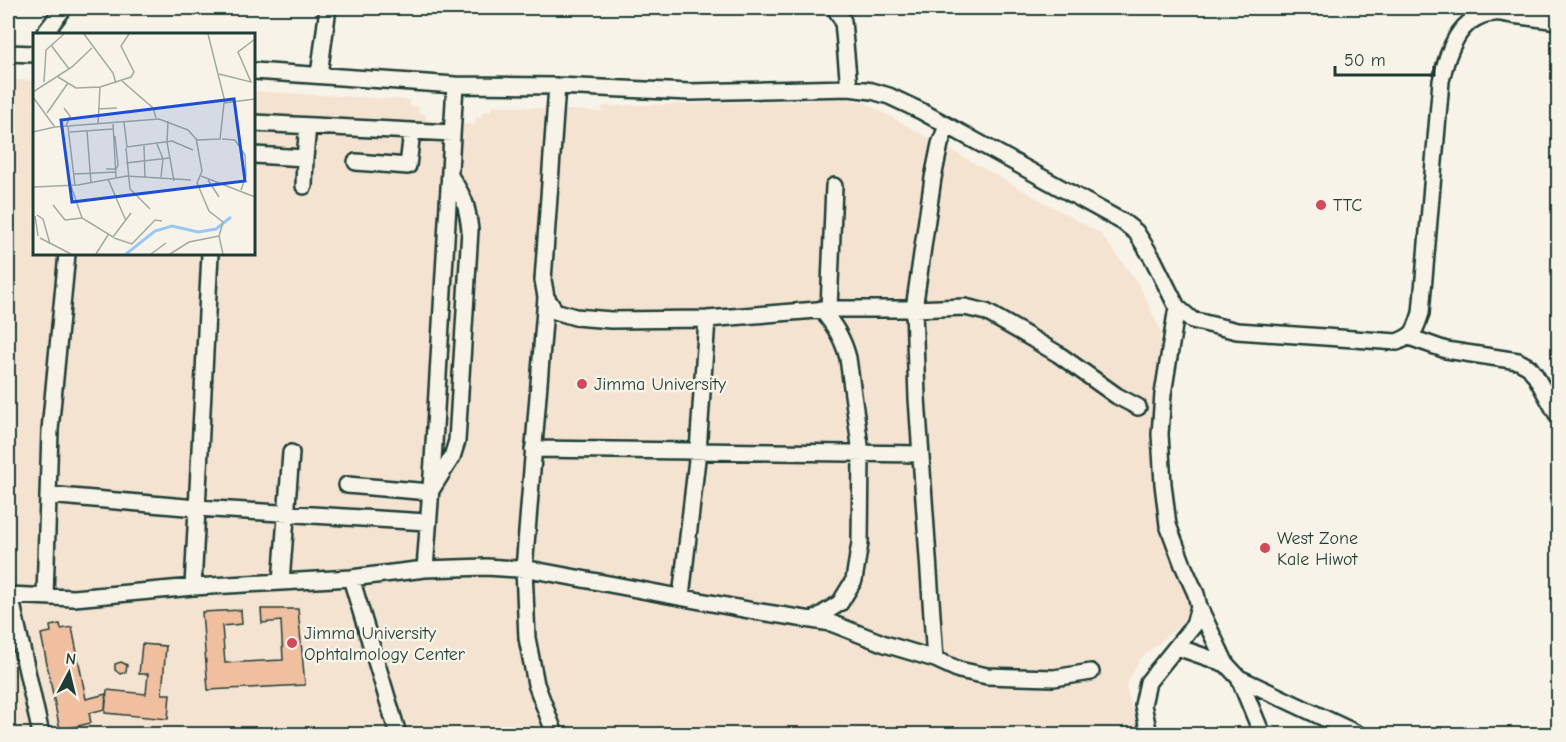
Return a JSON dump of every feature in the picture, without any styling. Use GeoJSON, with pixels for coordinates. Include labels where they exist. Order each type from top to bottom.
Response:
{"type":"FeatureCollection","features":[{"type":"Feature","properties":{"kind":"street"},"geometry":{"type":"LineString","coordinates":[[45,33],[64,8]]}},
{"type":"Feature","properties":{"kind":"street"},"geometry":{"type":"LineString","coordinates":[[319,75],[328,8]]}},
{"type":"Feature","properties":{"kind":"street"},"geometry":{"type":"LineString","coordinates":[[836,8],[843,21],[849,88]]}},
{"type":"Feature","properties":{"kind":"street"},"geometry":{"type":"LineString","coordinates":[[255,70],[455,85],[558,86],[690,92],[849,88],[872,91],[889,96],[947,126],[1123,222],[1136,232],[1153,259],[1177,307],[1192,320],[1237,331],[1397,342],[1409,337],[1415,331],[1421,313],[1441,81],[1446,58],[1456,39],[1479,12],[1558,21]]}},
{"type":"Feature","properties":{"kind":"street"},"geometry":{"type":"LineString","coordinates":[[8,53],[33,52]]}},
{"type":"Feature","properties":{"kind":"street"},"geometry":{"type":"LineString","coordinates":[[424,569],[455,85]]}},
{"type":"Feature","properties":{"kind":"street"},"geometry":{"type":"LineString","coordinates":[[555,735],[536,684],[526,638],[524,569],[546,297],[543,280],[558,86]]}},
{"type":"Feature","properties":{"kind":"street"},"geometry":{"type":"LineString","coordinates":[[255,123],[452,133]]}},
{"type":"Feature","properties":{"kind":"street"},"geometry":{"type":"LineString","coordinates":[[304,186],[308,126]]}},
{"type":"Feature","properties":{"kind":"street"},"geometry":{"type":"LineString","coordinates":[[935,659],[917,398],[914,309],[933,178],[940,144],[947,126]]}},
{"type":"Feature","properties":{"kind":"street"},"geometry":{"type":"LineString","coordinates":[[356,162],[408,166],[412,131]]}},
{"type":"Feature","properties":{"kind":"street"},"geometry":{"type":"LineString","coordinates":[[255,155],[305,158]]}},
{"type":"Feature","properties":{"kind":"street"},"geometry":{"type":"LineString","coordinates":[[430,492],[452,458],[457,441],[470,230],[468,208],[450,176]]}},
{"type":"Feature","properties":{"kind":"street"},"geometry":{"type":"LineString","coordinates":[[813,620],[840,603],[854,580],[860,543],[861,453],[851,379],[844,344],[825,309],[834,186]]}},
{"type":"Feature","properties":{"kind":"street"},"geometry":{"type":"LineString","coordinates":[[45,597],[50,430],[67,255]]}},
{"type":"Feature","properties":{"kind":"street"},"geometry":{"type":"LineString","coordinates":[[193,587],[210,255]]}},
{"type":"Feature","properties":{"kind":"street"},"geometry":{"type":"LineString","coordinates":[[546,297],[555,311],[575,317],[611,320],[707,319],[825,309],[964,307],[986,312],[1058,354],[1117,396],[1138,407]]}},
{"type":"Feature","properties":{"kind":"street"},"geometry":{"type":"LineString","coordinates":[[1177,307],[1163,394],[1160,434],[1168,525],[1199,607],[1226,664],[1239,678],[1262,735]]}},
{"type":"Feature","properties":{"kind":"street"},"geometry":{"type":"LineString","coordinates":[[681,597],[698,451],[707,319]]}},
{"type":"Feature","properties":{"kind":"street"},"geometry":{"type":"LineString","coordinates":[[1409,337],[1446,350],[1518,361],[1529,367],[1535,375],[1558,416]]}},
{"type":"Feature","properties":{"kind":"street"},"geometry":{"type":"LineString","coordinates":[[533,449],[921,454]]}},
{"type":"Feature","properties":{"kind":"street"},"geometry":{"type":"LineString","coordinates":[[281,582],[291,453]]}},
{"type":"Feature","properties":{"kind":"street"},"geometry":{"type":"LineString","coordinates":[[347,485],[430,492]]}},
{"type":"Feature","properties":{"kind":"street"},"geometry":{"type":"LineString","coordinates":[[48,495],[197,508],[427,522]]}},
{"type":"Feature","properties":{"kind":"street"},"geometry":{"type":"LineString","coordinates":[[41,735],[9,595],[74,598],[193,587],[351,578],[424,569],[486,567],[524,569],[831,623],[885,644],[935,659],[958,670],[987,676],[1054,678],[1091,672]]}},
{"type":"Feature","properties":{"kind":"street"},"geometry":{"type":"LineString","coordinates":[[351,578],[398,735]]}},
{"type":"Feature","properties":{"kind":"street"},"geometry":{"type":"LineString","coordinates":[[1149,735],[1143,705],[1148,682],[1194,625],[1199,607]]}},
{"type":"Feature","properties":{"kind":"street"},"geometry":{"type":"LineString","coordinates":[[1177,647],[1226,664]]}},
{"type":"Feature","properties":{"kind":"street"},"geometry":{"type":"LineString","coordinates":[[1239,678],[1358,735]]}},
{"type":"Feature","properties":{"kind":"shaded area","name":"Jimma University"},"geometry":{"type":"Polygon","coordinates":[[[8,79],[33,81],[33,255],[255,255],[255,91],[409,100],[410,106],[419,107],[418,113],[426,114],[426,120],[475,125],[476,116],[482,117],[483,111],[491,111],[492,105],[602,112],[602,106],[842,98],[864,102],[1100,233],[1138,283],[1161,331],[1152,436],[1166,543],[1190,605],[1187,616],[1180,625],[1139,660],[1126,687],[1139,734],[8,734],[8,79]]]}},
{"type":"Feature","properties":{"kind":"building","name":"Jimma University Ophtalmology Center"},"geometry":{"type":"Polygon","coordinates":[[[261,609],[298,609],[305,685],[208,690],[202,612],[241,610],[242,624],[222,626],[225,663],[283,660],[281,621],[262,623],[261,609]]]}},
{"type":"Feature","properties":{"kind":"building"},"geometry":{"type":"Polygon","coordinates":[[[60,624],[61,629],[72,627],[86,699],[106,694],[105,709],[89,713],[91,723],[60,730],[41,634],[51,632],[50,626],[60,624]]]}},
{"type":"Feature","properties":{"kind":"building"},"geometry":{"type":"Polygon","coordinates":[[[142,644],[166,646],[162,694],[170,694],[168,719],[105,713],[107,690],[146,694],[148,674],[139,674],[142,644]]]}},
{"type":"Feature","properties":{"kind":"building"},"geometry":{"type":"Polygon","coordinates":[[[121,662],[127,665],[126,672],[120,674],[115,670],[115,664],[121,662]]]}},
{"type":"Feature","properties":{"kind":"building"},"geometry":{"type":"Polygon","coordinates":[[[148,728],[149,734],[112,734],[148,728]]]}},
{"type":"Feature","properties":{"kind":"place","name":"TTC"},"geometry":{"type":"Point","coordinates":[1321,205]}},
{"type":"Feature","properties":{"kind":"place","name":"Jimma University"},"geometry":{"type":"Point","coordinates":[582,384]}},
{"type":"Feature","properties":{"kind":"place","name":"West Zone Kale Hiwot"},"geometry":{"type":"Point","coordinates":[1265,548]}},
{"type":"Feature","properties":{"kind":"place","name":"Jimma University Ophtalmology Center"},"geometry":{"type":"Point","coordinates":[292,643]}}]}
